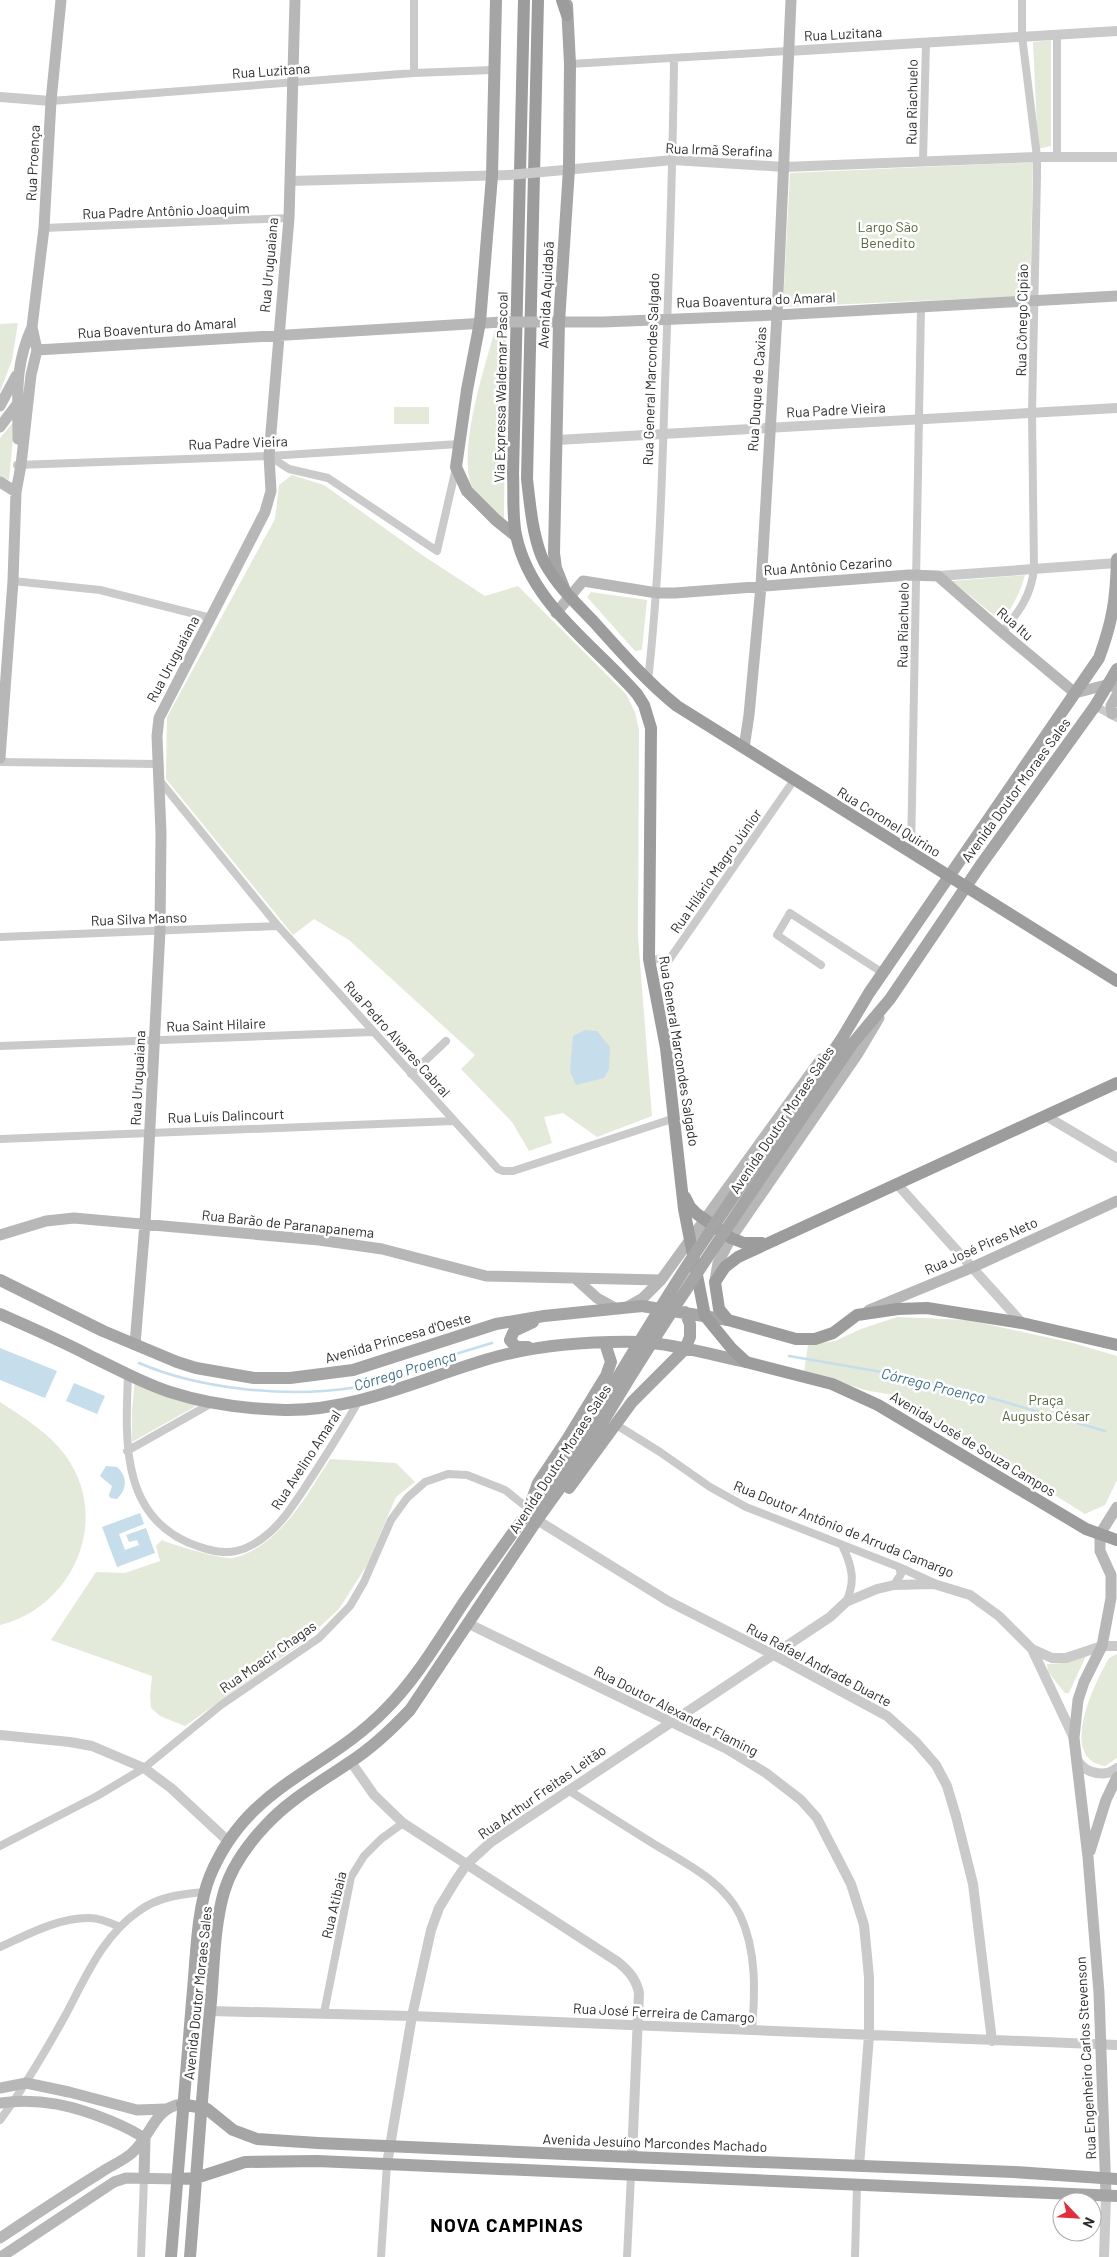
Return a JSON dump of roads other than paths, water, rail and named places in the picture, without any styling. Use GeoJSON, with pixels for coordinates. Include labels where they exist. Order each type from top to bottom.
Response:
{"type":"FeatureCollection","features":[{"type":"Feature","properties":{"kind":"highway","name":"Via Expressa Waldemar Pascoal"},"geometry":{"type":"LineString","coordinates":[[524,0],[513,474],[516,536],[524,562],[538,589],[556,612],[637,694],[644,705],[651,728]]}},
{"type":"Feature","properties":{"kind":"highway","name":"Via Expressa Waldemar Pascoal"},"geometry":{"type":"LineString","coordinates":[[538,0],[527,479],[534,525],[542,555],[567,593],[648,682]]}},
{"type":"Feature","properties":{"kind":"highway"},"geometry":{"type":"LineString","coordinates":[[562,0],[567,15]]}},
{"type":"Feature","properties":{"kind":"highway","name":"Rua Coronel Quirino"},"geometry":{"type":"LineString","coordinates":[[648,682],[677,706],[1117,982]]}},
{"type":"Feature","properties":{"kind":"highway","name":"Rua General Marcondes Salgado"},"geometry":{"type":"LineString","coordinates":[[651,728],[649,959],[666,1048],[684,1194],[684,1209],[705,1316],[746,1362]]}},
{"type":"Feature","properties":{"kind":"highway"},"geometry":{"type":"LineString","coordinates":[[1117,1083],[769,1242],[731,1261],[715,1282],[719,1309],[728,1320],[796,1339],[815,1339],[833,1333],[857,1315],[898,1309],[927,1308],[1022,1323],[1117,1345]]}},
{"type":"Feature","properties":{"kind":"highway"},"geometry":{"type":"LineString","coordinates":[[684,1194],[690,1207],[731,1238],[744,1243],[769,1242]]}},
{"type":"Feature","properties":{"kind":"highway","name":"Avenida José de Souza Campos"},"geometry":{"type":"LineString","coordinates":[[746,1362],[832,1384],[878,1405],[1086,1529],[1117,1540]]}},
{"type":"Feature","properties":{"kind":"main road","name":"Rua Proença"},"geometry":{"type":"LineString","coordinates":[[19,468],[17,374],[24,344],[32,327],[44,228],[61,0]]}},
{"type":"Feature","properties":{"kind":"main road","name":"Rua Uruguaiana"},"geometry":{"type":"LineString","coordinates":[[135,1344],[145,1224],[160,930],[159,718],[164,704],[211,618],[265,512],[271,491],[269,456],[289,218],[295,0]]}},
{"type":"Feature","properties":{"kind":"main road"},"geometry":{"type":"LineString","coordinates":[[496,0],[492,176],[480,322],[456,467],[467,491],[496,520],[516,536]]}},
{"type":"Feature","properties":{"kind":"main road","name":"Avenida Aquidabã"},"geometry":{"type":"LineString","coordinates":[[567,0],[570,64],[569,169],[559,322],[554,554],[556,568],[567,593]]}},
{"type":"Feature","properties":{"kind":"main road","name":"Rua Duque de Caxias"},"geometry":{"type":"LineString","coordinates":[[744,748],[750,715],[761,586],[777,315],[791,0]]}},
{"type":"Feature","properties":{"kind":"main road","name":"Rua Boaventura do Amaral"},"geometry":{"type":"LineString","coordinates":[[37,350],[480,322],[559,322],[777,315],[1117,296]]}},
{"type":"Feature","properties":{"kind":"main road","name":"Rua Proença"},"geometry":{"type":"LineString","coordinates":[[0,758],[13,581],[16,492],[31,375],[37,350],[32,327]]}},
{"type":"Feature","properties":{"kind":"main road"},"geometry":{"type":"LineString","coordinates":[[0,406],[17,374]]}},
{"type":"Feature","properties":{"kind":"main road","name":"Rua Proença"},"geometry":{"type":"LineString","coordinates":[[18,403],[31,375]]}},
{"type":"Feature","properties":{"kind":"main road"},"geometry":{"type":"LineString","coordinates":[[0,427],[18,403]]}},
{"type":"Feature","properties":{"kind":"main road"},"geometry":{"type":"LineString","coordinates":[[0,482],[16,492]]}},
{"type":"Feature","properties":{"kind":"main road","name":"Avenida Doutor Moraes Sales"},"geometry":{"type":"LineString","coordinates":[[621,1308],[643,1298],[661,1280],[706,1220],[883,973],[1099,658],[1110,628],[1115,602],[1117,559]]}},
{"type":"Feature","properties":{"kind":"main road","name":"Rua Antônio Cezarino"},"geometry":{"type":"LineString","coordinates":[[556,612],[567,593],[583,582],[657,593],[917,575],[938,576]]}},
{"type":"Feature","properties":{"kind":"main road","name":"Rua Itu"},"geometry":{"type":"LineString","coordinates":[[938,576],[1075,693]]}},
{"type":"Feature","properties":{"kind":"main road","name":"Avenida Doutor Moraes Sales"},"geometry":{"type":"LineString","coordinates":[[847,1042],[890,999],[966,887],[1111,686],[1117,669]]}},
{"type":"Feature","properties":{"kind":"main road"},"geometry":{"type":"LineString","coordinates":[[1075,693],[1111,686]]}},
{"type":"Feature","properties":{"kind":"main road"},"geometry":{"type":"LineString","coordinates":[[1114,716],[1111,706],[1117,695]]}},
{"type":"Feature","properties":{"kind":"main road","name":"Avenida Doutor Moraes Sales"},"geometry":{"type":"LineString","coordinates":[[171,2257],[182,2104],[204,1892],[228,1841],[244,1819],[272,1793],[346,1742],[387,1708],[418,1670],[566,1471],[602,1426],[645,1353],[847,1042],[869,993]]}},
{"type":"Feature","properties":{"kind":"main road"},"geometry":{"type":"LineString","coordinates":[[715,1282],[718,1263],[731,1238],[857,1055],[890,999]]}},
{"type":"Feature","properties":{"kind":"main road"},"geometry":{"type":"LineString","coordinates":[[734,1180],[732,1191],[733,1196],[738,1202],[744,1204],[757,1201]]}},
{"type":"Feature","properties":{"kind":"main road","name":"Rua José Pires Neto"},"geometry":{"type":"LineString","coordinates":[[857,1315],[971,1268],[1117,1201]]}},
{"type":"Feature","properties":{"kind":"main road","name":"Rua Barão de Paranapanema"},"geometry":{"type":"LineString","coordinates":[[0,1235],[59,1219],[145,1224],[319,1240],[382,1249],[486,1276],[661,1280]]}},
{"type":"Feature","properties":{"kind":"main road"},"geometry":{"type":"LineString","coordinates":[[576,1279],[597,1298],[621,1308]]}},
{"type":"Feature","properties":{"kind":"main road","name":"Avenida Princesa d'Oeste"},"geometry":{"type":"LineString","coordinates":[[0,1280],[135,1344],[196,1368],[254,1378],[290,1378],[352,1370],[496,1324],[544,1316],[642,1306],[685,1312]]}},
{"type":"Feature","properties":{"kind":"main road"},"geometry":{"type":"LineString","coordinates":[[685,1312],[728,1320]]}},
{"type":"Feature","properties":{"kind":"main road"},"geometry":{"type":"LineString","coordinates":[[544,1316],[520,1327],[512,1334],[510,1340],[520,1348],[572,1343],[605,1343],[611,1362],[606,1376],[538,1483],[533,1493],[534,1514],[554,1508],[615,1424],[643,1390],[685,1349],[690,1337],[690,1324],[685,1312]]}},
{"type":"Feature","properties":{"kind":"main road"},"geometry":{"type":"LineString","coordinates":[[0,1314],[128,1376],[169,1392],[212,1403],[248,1408],[324,1409],[358,1402],[500,1356],[541,1347]]}},
{"type":"Feature","properties":{"kind":"main road","name":"Avenida José de Souza Campos"},"geometry":{"type":"LineString","coordinates":[[605,1343],[644,1342],[746,1362]]}},
{"type":"Feature","properties":{"kind":"main road"},"geometry":{"type":"LineString","coordinates":[[1102,1646],[1114,1575],[1100,1551],[1100,1534],[1117,1508]]}},
{"type":"Feature","properties":{"kind":"main road","name":"Avenida Doutor Moraes Sales"},"geometry":{"type":"LineString","coordinates":[[190,2257],[210,2011],[224,1892],[247,1849],[265,1826],[285,1806],[351,1762],[392,1729],[410,1710],[469,1624],[534,1514]]}},
{"type":"Feature","properties":{"kind":"main road","name":"Rua Engenheiro Carlos Stevenson"},"geometry":{"type":"LineString","coordinates":[[1102,1646],[1084,1682],[1078,1700],[1074,1738],[1088,1857],[1112,2196]]}},
{"type":"Feature","properties":{"kind":"main road","name":"Rua Engenheiro Carlos Stevenson"},"geometry":{"type":"LineString","coordinates":[[1088,1857],[1098,1823],[1117,1778]]}},
{"type":"Feature","properties":{"kind":"main road"},"geometry":{"type":"LineString","coordinates":[[0,2088],[26,2083],[137,2110],[166,2109],[182,2104],[202,2107]]}},
{"type":"Feature","properties":{"kind":"main road"},"geometry":{"type":"LineString","coordinates":[[0,2103],[15,2101],[57,2103],[77,2108],[132,2130],[145,2139]]}},
{"type":"Feature","properties":{"kind":"main road","name":"Avenida Jesuíno Marcondes Machado"},"geometry":{"type":"LineString","coordinates":[[202,2107],[244,2135],[257,2139],[490,2151],[1036,2173],[1112,2179]]}},
{"type":"Feature","properties":{"kind":"main road"},"geometry":{"type":"LineString","coordinates":[[0,2238],[109,2166],[130,2155],[145,2139],[156,2118],[166,2109]]}},
{"type":"Feature","properties":{"kind":"main road"},"geometry":{"type":"LineString","coordinates":[[144,2178],[145,2139]]}},
{"type":"Feature","properties":{"kind":"main road"},"geometry":{"type":"LineString","coordinates":[[317,2160],[318,2143]]}},
{"type":"Feature","properties":{"kind":"main road"},"geometry":{"type":"LineString","coordinates":[[490,2151],[490,2169]]}},
{"type":"Feature","properties":{"kind":"main road"},"geometry":{"type":"LineString","coordinates":[[1,2257],[114,2182],[126,2178],[196,2178],[245,2162],[317,2160],[631,2176],[1035,2191],[1112,2196]]}},
{"type":"Feature","properties":{"kind":"main road"},"geometry":{"type":"LineString","coordinates":[[724,2161],[725,2179]]}},
{"type":"Feature","properties":{"kind":"main road"},"geometry":{"type":"LineString","coordinates":[[776,2163],[776,2182]]}},
{"type":"Feature","properties":{"kind":"main road"},"geometry":{"type":"LineString","coordinates":[[969,2189],[970,2170]]}},
{"type":"Feature","properties":{"kind":"main road"},"geometry":{"type":"LineString","coordinates":[[1035,2191],[1036,2173]]}},
{"type":"Feature","properties":{"kind":"street"},"geometry":{"type":"LineString","coordinates":[[414,0],[414,73]]}},
{"type":"Feature","properties":{"kind":"street","name":"Rua Cônego Cipião"},"geometry":{"type":"LineString","coordinates":[[1002,632],[1020,610],[1027,597],[1032,584],[1034,569],[1032,412],[1037,157],[1022,36],[1022,0]]}},
{"type":"Feature","properties":{"kind":"street","name":"Rua Luzitana"},"geometry":{"type":"LineString","coordinates":[[570,64],[1117,31]]}},
{"type":"Feature","properties":{"kind":"street"},"geometry":{"type":"LineString","coordinates":[[1057,34],[1057,157]]}},
{"type":"Feature","properties":{"kind":"street","name":"Rua Riachuelo"},"geometry":{"type":"LineString","coordinates":[[923,161],[926,42]]}},
{"type":"Feature","properties":{"kind":"street","name":"Rua General Marcondes Salgado"},"geometry":{"type":"LineString","coordinates":[[648,682],[657,593],[664,434],[673,160],[674,58]]}},
{"type":"Feature","properties":{"kind":"street","name":"Rua Luzitana"},"geometry":{"type":"LineString","coordinates":[[52,101],[414,73],[493,70]]}},
{"type":"Feature","properties":{"kind":"street"},"geometry":{"type":"LineString","coordinates":[[0,97],[52,101]]}},
{"type":"Feature","properties":{"kind":"street","name":"Rua Irmã Serafina"},"geometry":{"type":"LineString","coordinates":[[290,181],[492,176],[673,160],[784,166],[1037,157],[1117,157]]}},
{"type":"Feature","properties":{"kind":"street","name":"Rua Padre Antônio Joaquim"},"geometry":{"type":"LineString","coordinates":[[44,228],[289,218]]}},
{"type":"Feature","properties":{"kind":"street","name":"Rua Riachuelo"},"geometry":{"type":"LineString","coordinates":[[911,854],[921,307]]}},
{"type":"Feature","properties":{"kind":"street","name":"Rua Padre Vieira"},"geometry":{"type":"LineString","coordinates":[[557,440],[1117,408]]}},
{"type":"Feature","properties":{"kind":"street","name":"Rua Padre Vieira"},"geometry":{"type":"LineString","coordinates":[[19,468],[269,456],[459,444]]}},
{"type":"Feature","properties":{"kind":"street"},"geometry":{"type":"LineString","coordinates":[[269,456],[289,469],[328,478],[437,551],[456,467]]}},
{"type":"Feature","properties":{"kind":"street","name":"Rua Antônio Cezarino"},"geometry":{"type":"LineString","coordinates":[[938,576],[1117,563]]}},
{"type":"Feature","properties":{"kind":"street"},"geometry":{"type":"LineString","coordinates":[[13,581],[100,590],[211,618]]}},
{"type":"Feature","properties":{"kind":"street"},"geometry":{"type":"LineString","coordinates":[[1095,706],[1114,716]]}},
{"type":"Feature","properties":{"kind":"street"},"geometry":{"type":"LineString","coordinates":[[0,762],[158,764]]}},
{"type":"Feature","properties":{"kind":"street","name":"Rua Hilário Magro Júnior"},"geometry":{"type":"LineString","coordinates":[[649,959],[669,960],[794,780]]}},
{"type":"Feature","properties":{"kind":"street","name":"Rua Pedro Alvares Cabral"},"geometry":{"type":"LineString","coordinates":[[160,782],[278,926],[498,1169],[508,1172],[675,1118]]}},
{"type":"Feature","properties":{"kind":"street"},"geometry":{"type":"LineString","coordinates":[[821,965],[777,935],[790,913],[883,973]]}},
{"type":"Feature","properties":{"kind":"street","name":"Rua Silva Manso"},"geometry":{"type":"LineString","coordinates":[[0,936],[278,926]]}},
{"type":"Feature","properties":{"kind":"street","name":"Rua Saint Hilaire"},"geometry":{"type":"LineString","coordinates":[[0,1046],[373,1032]]}},
{"type":"Feature","properties":{"kind":"street"},"geometry":{"type":"LineString","coordinates":[[411,1074],[446,1041]]}},
{"type":"Feature","properties":{"kind":"street"},"geometry":{"type":"LineString","coordinates":[[1046,1116],[1117,1158]]}},
{"type":"Feature","properties":{"kind":"street","name":"Rua Luís Dalincourt"},"geometry":{"type":"LineString","coordinates":[[0,1139],[453,1121]]}},
{"type":"Feature","properties":{"kind":"street"},"geometry":{"type":"LineString","coordinates":[[897,1184],[1022,1323]]}},
{"type":"Feature","properties":{"kind":"street","name":"Rua Avelino Amaral"},"geometry":{"type":"LineString","coordinates":[[128,1376],[127,1451],[134,1482],[148,1513],[161,1527],[189,1544],[209,1550],[231,1553],[249,1547],[269,1534],[286,1517],[330,1450],[358,1402]]}},
{"type":"Feature","properties":{"kind":"street"},"geometry":{"type":"LineString","coordinates":[[127,1451],[212,1403]]}},
{"type":"Feature","properties":{"kind":"street","name":"Rua Doutor Antônio de Arruda Camargo"},"geometry":{"type":"LineString","coordinates":[[615,1424],[660,1452],[710,1488],[746,1507],[899,1567],[934,1584],[970,1595],[999,1616],[1032,1649],[1074,1738]]}},
{"type":"Feature","properties":{"kind":"street","name":"Rua Moacir Chagas"},"geometry":{"type":"LineString","coordinates":[[0,1846],[97,1796],[144,1768],[221,1706],[319,1638],[350,1606],[364,1582],[390,1520],[407,1498],[425,1482],[448,1474],[467,1475],[505,1490],[534,1514]]}},
{"type":"Feature","properties":{"kind":"street","name":"Rua Rafael Andrade Duarte"},"geometry":{"type":"LineString","coordinates":[[534,1514],[668,1601],[887,1716],[916,1742],[936,1765],[947,1786],[973,1884],[992,2042]]}},
{"type":"Feature","properties":{"kind":"street"},"geometry":{"type":"LineString","coordinates":[[842,1545],[850,1561],[853,1575],[852,1591],[846,1602]]}},
{"type":"Feature","properties":{"kind":"street"},"geometry":{"type":"LineString","coordinates":[[894,1585],[901,1574],[899,1567]]}},
{"type":"Feature","properties":{"kind":"street","name":"Rua Arthur Freitas Leitão"},"geometry":{"type":"LineString","coordinates":[[381,2257],[387,2164],[412,2016],[427,1948],[439,1908],[468,1864],[491,1842],[671,1721],[774,1655],[830,1617],[846,1602],[894,1585],[934,1584]]}},
{"type":"Feature","properties":{"kind":"street","name":"Rua Doutor Alexander Flaming"},"geometry":{"type":"LineString","coordinates":[[469,1624],[727,1749],[766,1773],[801,1800],[817,1818],[851,1884],[864,1925],[869,1978],[869,2034],[859,2166]]}},
{"type":"Feature","properties":{"kind":"street","name":"Rua Doutor Antônio de Arruda Camargo"},"geometry":{"type":"LineString","coordinates":[[1032,1649],[1052,1658],[1066,1658],[1102,1646],[1117,1646]]}},
{"type":"Feature","properties":{"kind":"street"},"geometry":{"type":"LineString","coordinates":[[0,1735],[92,1746],[144,1768],[171,1788],[228,1841]]}},
{"type":"Feature","properties":{"kind":"street"},"geometry":{"type":"LineString","coordinates":[[1078,1761],[1082,1769],[1092,1772],[1112,1772],[1117,1768]]}},
{"type":"Feature","properties":{"kind":"street"},"geometry":{"type":"LineString","coordinates":[[351,1762],[374,1795],[403,1823],[628,1970],[636,1982],[639,1993],[632,2157]]}},
{"type":"Feature","properties":{"kind":"street"},"geometry":{"type":"LineString","coordinates":[[568,1790],[700,1873],[723,1891],[740,1914],[748,1936],[754,1967],[752,2031]]}},
{"type":"Feature","properties":{"kind":"street","name":"Rua Atibaia"},"geometry":{"type":"LineString","coordinates":[[324,2013],[351,1877],[364,1856],[381,1839],[403,1823]]}},
{"type":"Feature","properties":{"kind":"street"},"geometry":{"type":"LineString","coordinates":[[0,2120],[26,2083],[99,1952],[120,1927],[139,1910],[156,1902],[174,1896],[204,1892]]}},
{"type":"Feature","properties":{"kind":"street"},"geometry":{"type":"LineString","coordinates":[[0,1947],[40,1929],[74,1920],[90,1918],[120,1927]]}},
{"type":"Feature","properties":{"kind":"street","name":"Rua José Ferreira de Camargo"},"geometry":{"type":"LineString","coordinates":[[210,2011],[412,2016],[752,2031],[869,2034],[992,2042],[1117,2045]]}},
{"type":"Feature","properties":{"kind":"street"},"geometry":{"type":"LineString","coordinates":[[627,2257],[631,2176]]}},
{"type":"Feature","properties":{"kind":"street"},"geometry":{"type":"LineString","coordinates":[[141,2257],[144,2178]]}},
{"type":"Feature","properties":{"kind":"street"},"geometry":{"type":"LineString","coordinates":[[854,2257],[857,2185]]}},
{"type":"Feature","properties":{"kind":"street","name":"Rua Engenheiro Carlos Stevenson"},"geometry":{"type":"LineString","coordinates":[[1104,2257],[1112,2196]]}},
{"type":"Feature","properties":{"kind":"water"},"geometry":{"type":"Polygon","coordinates":[[[585,1030],[597,1031],[610,1047],[609,1069],[604,1078],[576,1085],[570,1071],[573,1036],[585,1030]]]}},
{"type":"Feature","properties":{"kind":"water"},"geometry":{"type":"Polygon","coordinates":[[[0,1348],[57,1371],[45,1398],[0,1380],[0,1348]]]}},
{"type":"Feature","properties":{"kind":"water"},"geometry":{"type":"Polygon","coordinates":[[[74,1383],[105,1396],[97,1414],[66,1401],[74,1383]]]}},
{"type":"Feature","properties":{"kind":"water"},"geometry":{"type":"Polygon","coordinates":[[[106,1466],[117,1467],[123,1474],[125,1482],[123,1491],[117,1499],[110,1498],[112,1486],[100,1476],[106,1466]]]}},
{"type":"Feature","properties":{"kind":"water"},"geometry":{"type":"Polygon","coordinates":[[[140,1513],[144,1524],[119,1534],[125,1550],[139,1545],[137,1540],[129,1542],[126,1535],[146,1528],[155,1553],[117,1567],[102,1527],[140,1513]]]}},
{"type":"Feature","properties":{"kind":"waterway","name":"Córrego Proença"},"geometry":{"type":"LineString","coordinates":[[139,1363],[163,1372],[215,1385],[271,1391],[326,1391],[364,1385],[492,1343]]}},
{"type":"Feature","properties":{"kind":"waterway","name":"Córrego Proença"},"geometry":{"type":"LineString","coordinates":[[789,1356],[893,1374],[977,1394],[1105,1431]]}},
{"type":"Feature","properties":{"kind":"district","name":"NOVA CAMPINAS"},"geometry":{"type":"Point","coordinates":[507,2225]}},
{"type":"Feature","properties":{"kind":"park label","name":"Largo São Benedito"},"geometry":{"type":"Point","coordinates":[888,236]}},
{"type":"Feature","properties":{"kind":"park label","name":"Praça Augusto César"},"geometry":{"type":"Point","coordinates":[1046,1408]}}]}
